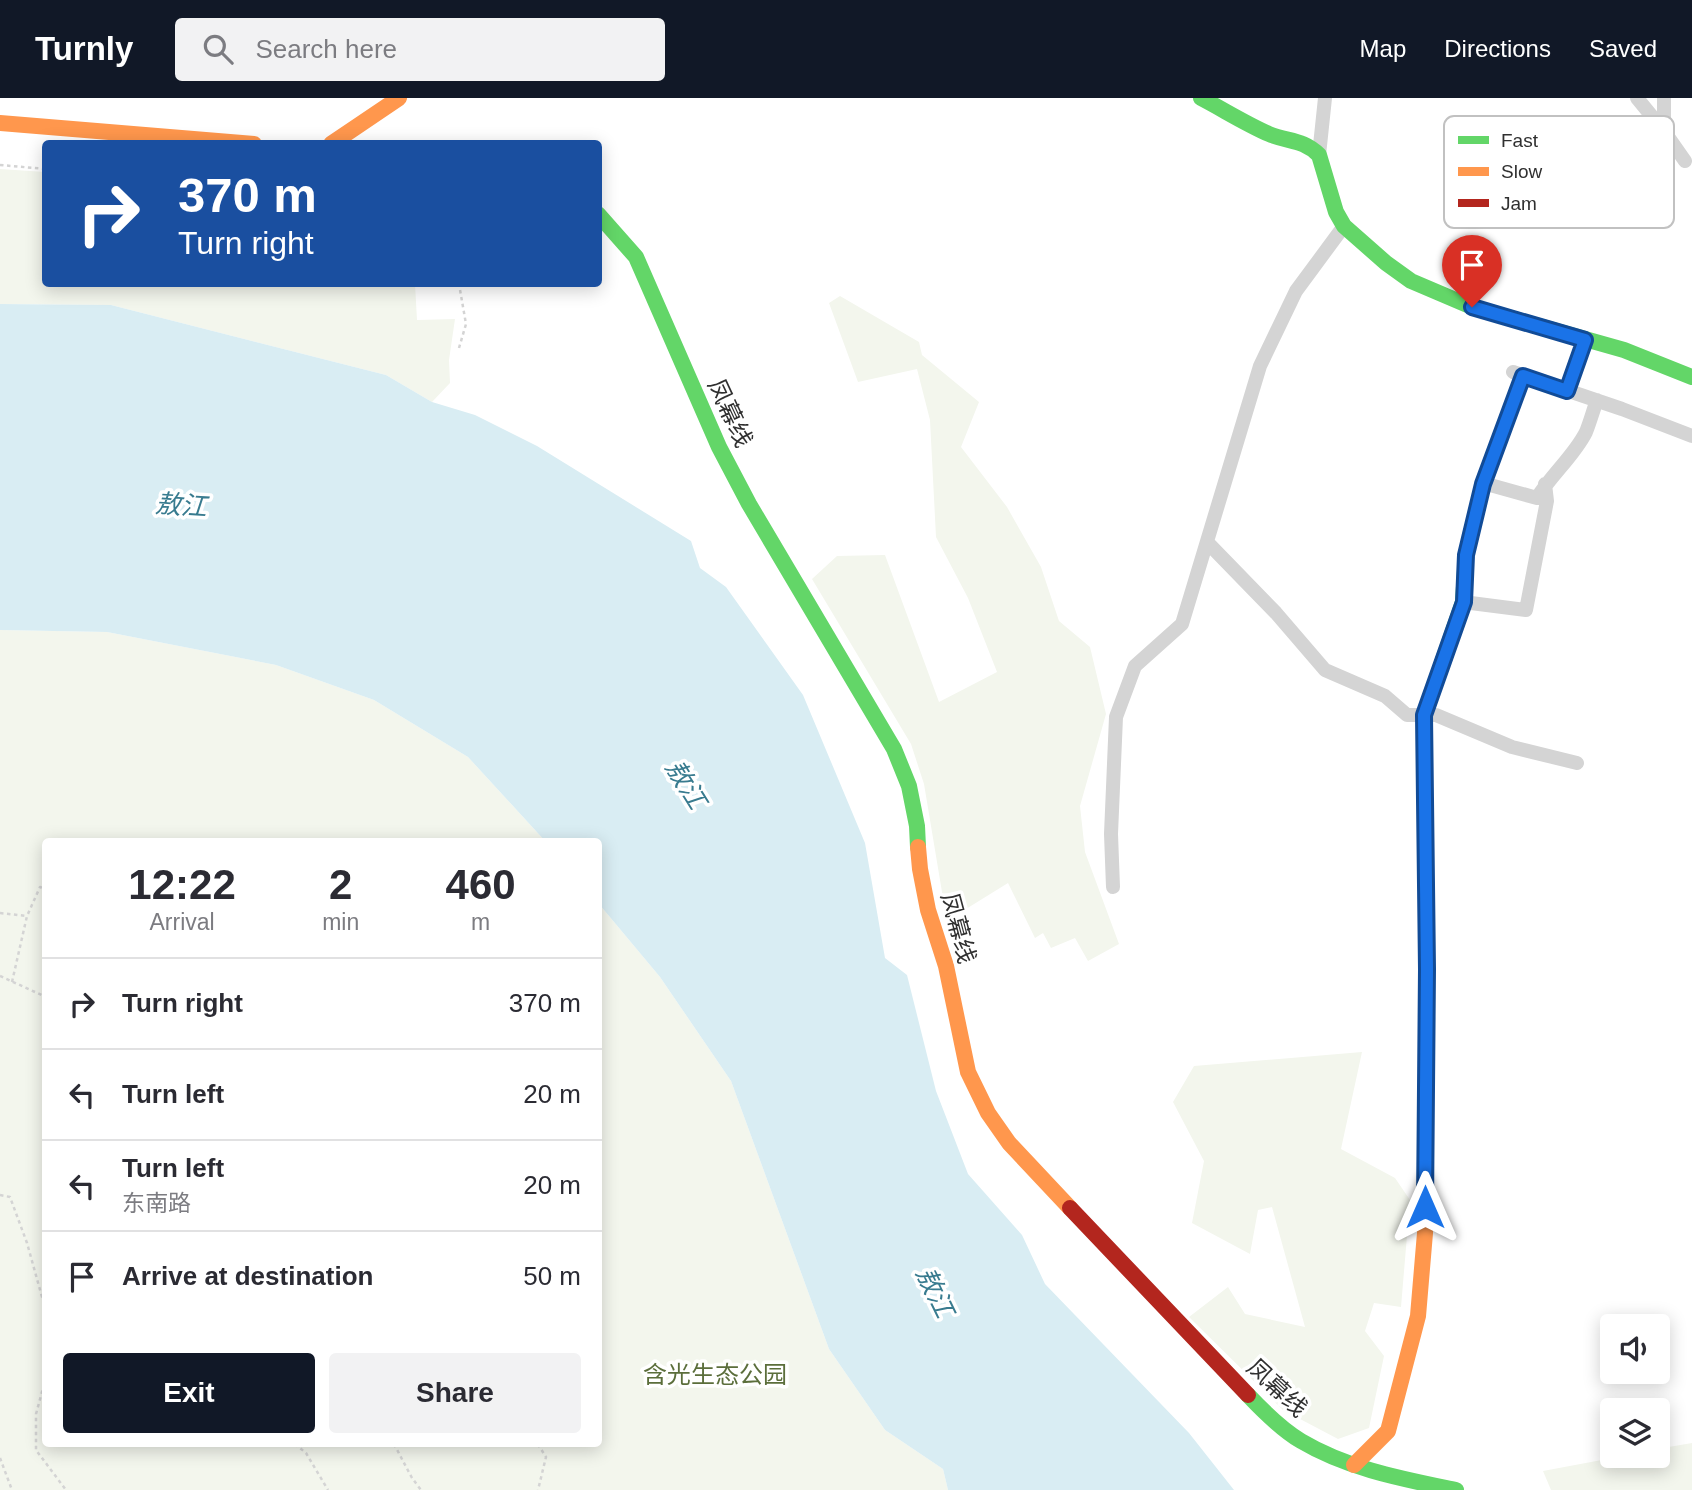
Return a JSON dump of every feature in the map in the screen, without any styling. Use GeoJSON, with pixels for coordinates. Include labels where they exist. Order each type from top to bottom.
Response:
{"type":"FeatureCollection","features":[{"type":"Feature","properties":{"kind":"main road"},"geometry":{"type":"LineString","coordinates":[[337,140],[399,98]]}},
{"type":"Feature","properties":{"kind":"main road"},"geometry":{"type":"LineString","coordinates":[[1200,98],[1271,135],[1309,146],[1319,156],[1343,226],[1399,274],[1424,288],[1472,307],[1624,350],[1692,377]]}},
{"type":"Feature","properties":{"kind":"main road"},"geometry":{"type":"LineString","coordinates":[[0,123],[206,140]]}},
{"type":"Feature","properties":{"kind":"main road","name":"凤幕线"},"geometry":{"type":"LineString","coordinates":[[602,218],[636,257],[719,447],[749,504],[894,749],[909,786],[928,910],[946,966],[968,1072],[988,1113],[1009,1143],[1266,1414],[1302,1441],[1334,1457],[1397,1478],[1456,1490]]}},
{"type":"Feature","properties":{"kind":"main road"},"geometry":{"type":"LineString","coordinates":[[1354,1465],[1388,1431],[1418,1316],[1425,1233],[1427,969],[1424,715],[1464,602],[1466,555],[1483,484],[1518,374]]}},
{"type":"Feature","properties":{"kind":"street"},"geometry":{"type":"LineString","coordinates":[[1319,156],[1325,98]]}},
{"type":"Feature","properties":{"kind":"street"},"geometry":{"type":"LineString","coordinates":[[1637,98],[1652,116]]}},
{"type":"Feature","properties":{"kind":"street"},"geometry":{"type":"LineString","coordinates":[[1664,98],[1664,116]]}},
{"type":"Feature","properties":{"kind":"street"},"geometry":{"type":"LineString","coordinates":[[1674,145],[1685,161]]}},
{"type":"Feature","properties":{"kind":"street"},"geometry":{"type":"LineString","coordinates":[[1113,887],[1111,834],[1116,717],[1135,666],[1182,624],[1260,366],[1296,292],[1343,226]]}},
{"type":"Feature","properties":{"kind":"street"},"geometry":{"type":"LineString","coordinates":[[1567,391],[1585,340]]}},
{"type":"Feature","properties":{"kind":"street"},"geometry":{"type":"LineString","coordinates":[[1518,374],[1692,436]]}},
{"type":"Feature","properties":{"kind":"street"},"geometry":{"type":"LineString","coordinates":[[1483,484],[1537,498],[1586,433],[1597,400]]}},
{"type":"Feature","properties":{"kind":"street"},"geometry":{"type":"LineString","coordinates":[[1464,602],[1526,610],[1547,501],[1545,484]]}},
{"type":"Feature","properties":{"kind":"street"},"geometry":{"type":"LineString","coordinates":[[1207,542],[1276,613],[1325,670],[1385,696],[1407,715],[1436,715],[1512,747],[1577,763]]}},
{"type":"Feature","properties":{"kind":"path"},"geometry":{"type":"LineString","coordinates":[[0,165],[42,169]]}},
{"type":"Feature","properties":{"kind":"path"},"geometry":{"type":"LineString","coordinates":[[459,348],[466,324],[460,287]]}},
{"type":"Feature","properties":{"kind":"path"},"geometry":{"type":"LineString","coordinates":[[12,982],[27,916],[42,888]]}},
{"type":"Feature","properties":{"kind":"path"},"geometry":{"type":"LineString","coordinates":[[0,913],[27,916]]}},
{"type":"Feature","properties":{"kind":"path"},"geometry":{"type":"LineString","coordinates":[[0,976],[42,996]]}},
{"type":"Feature","properties":{"kind":"path"},"geometry":{"type":"LineString","coordinates":[[0,1195],[10,1197],[42,1290]]}},
{"type":"Feature","properties":{"kind":"path"},"geometry":{"type":"LineString","coordinates":[[42,1391],[36,1413],[36,1450],[66,1490]]}},
{"type":"Feature","properties":{"kind":"path"},"geometry":{"type":"LineString","coordinates":[[299,1447],[306,1453],[328,1490]]}},
{"type":"Feature","properties":{"kind":"path"},"geometry":{"type":"LineString","coordinates":[[396,1447],[421,1490]]}},
{"type":"Feature","properties":{"kind":"path"},"geometry":{"type":"LineString","coordinates":[[538,1490],[546,1457],[540,1447]]}},
{"type":"Feature","properties":{"kind":"path"},"geometry":{"type":"LineString","coordinates":[[0,1458],[12,1490]]}},
{"type":"Feature","properties":{"kind":"green space"},"geometry":{"type":"Polygon","coordinates":[[[0,169],[42,172],[42,287],[415,287],[417,320],[455,319],[449,360],[450,383],[432,402],[386,375],[111,305],[0,304],[0,169]]]}},
{"type":"Feature","properties":{"kind":"green space"},"geometry":{"type":"Polygon","coordinates":[[[840,296],[919,342],[922,355],[979,402],[961,447],[1007,507],[1041,567],[1059,621],[1090,647],[1106,714],[1080,806],[1085,852],[1119,944],[1088,961],[1075,938],[1051,948],[1043,933],[1035,938],[1008,883],[966,909],[946,916],[924,784],[911,744],[812,579],[837,556],[885,555],[939,702],[997,672],[968,598],[936,537],[930,420],[917,369],[858,382],[829,303],[840,296]]]}},
{"type":"Feature","properties":{"kind":"green space","name":"含光生态公园"},"geometry":{"type":"Polygon","coordinates":[[[0,630],[107,632],[276,665],[374,700],[468,757],[542,838],[42,838],[42,1447],[602,1447],[602,908],[660,977],[731,1081],[829,1349],[885,1430],[943,1469],[948,1490],[0,1490],[0,630]]]}},
{"type":"Feature","properties":{"kind":"green space"},"geometry":{"type":"Polygon","coordinates":[[[1362,1052],[1341,1149],[1395,1178],[1410,1200],[1401,1307],[1374,1303],[1365,1331],[1384,1356],[1369,1428],[1338,1439],[1283,1410],[1189,1317],[1228,1287],[1245,1314],[1305,1327],[1272,1207],[1258,1210],[1250,1254],[1192,1223],[1204,1161],[1173,1102],[1194,1066],[1362,1052]]]}},
{"type":"Feature","properties":{"kind":"green space"},"geometry":{"type":"Polygon","coordinates":[[[1692,1443],[1692,1490],[1551,1490],[1543,1471],[1600,1460],[1600,1468],[1670,1468],[1670,1447],[1692,1443]]]}},
{"type":"Feature","properties":{"kind":"water","name":"敖江"},"geometry":{"type":"Polygon","coordinates":[[[0,304],[111,305],[386,375],[432,402],[475,415],[537,446],[691,541],[700,568],[726,587],[803,695],[865,843],[885,958],[907,975],[936,1091],[968,1174],[1022,1235],[1045,1284],[1189,1433],[1234,1490],[948,1490],[943,1469],[885,1430],[829,1349],[731,1081],[660,977],[602,908],[602,838],[542,838],[468,757],[374,700],[276,665],[107,632],[0,630],[0,304]]]}},
{"type":"Feature","properties":{"kind":"traffic: fast"},"geometry":{"type":"LineString","coordinates":[[1201,98],[1260,130],[1301,143],[1319,155],[1336,212],[1344,226],[1411,281],[1472,307],[1624,350],[1692,377]]}},
{"type":"Feature","properties":{"kind":"traffic: fast"},"geometry":{"type":"LineString","coordinates":[[602,219],[636,257],[719,447],[749,504],[894,749],[909,786],[918,847]]}},
{"type":"Feature","properties":{"kind":"traffic: fast"},"geometry":{"type":"LineString","coordinates":[[1426,1100],[1424,715],[1463,602],[1466,555],[1478,506]]}},
{"type":"Feature","properties":{"kind":"traffic: fast"},"geometry":{"type":"LineString","coordinates":[[1248,1395],[1287,1431],[1319,1451],[1376,1472],[1456,1490]]}},
{"type":"Feature","properties":{"kind":"traffic: slow"},"geometry":{"type":"LineString","coordinates":[[337,140],[399,98]]}},
{"type":"Feature","properties":{"kind":"traffic: slow"},"geometry":{"type":"LineString","coordinates":[[0,123],[206,140]]}},
{"type":"Feature","properties":{"kind":"traffic: slow"},"geometry":{"type":"LineString","coordinates":[[918,847],[928,910],[946,966],[968,1072],[988,1113],[1009,1143],[1070,1208]]}},
{"type":"Feature","properties":{"kind":"traffic: slow"},"geometry":{"type":"LineString","coordinates":[[1354,1465],[1388,1431],[1418,1316],[1425,1233],[1426,1100]]}},
{"type":"Feature","properties":{"kind":"traffic: jam"},"geometry":{"type":"LineString","coordinates":[[1478,506],[1483,483],[1523,376]]}},
{"type":"Feature","properties":{"kind":"traffic: jam"},"geometry":{"type":"LineString","coordinates":[[1070,1208],[1248,1395]]}},
{"type":"Feature","properties":{"kind":"route"},"geometry":{"type":"LineString","coordinates":[[1425,1207],[1427,969],[1424,715],[1464,602],[1466,555],[1483,484],[1523,376],[1567,391],[1585,340],[1472,307]]}}]}
